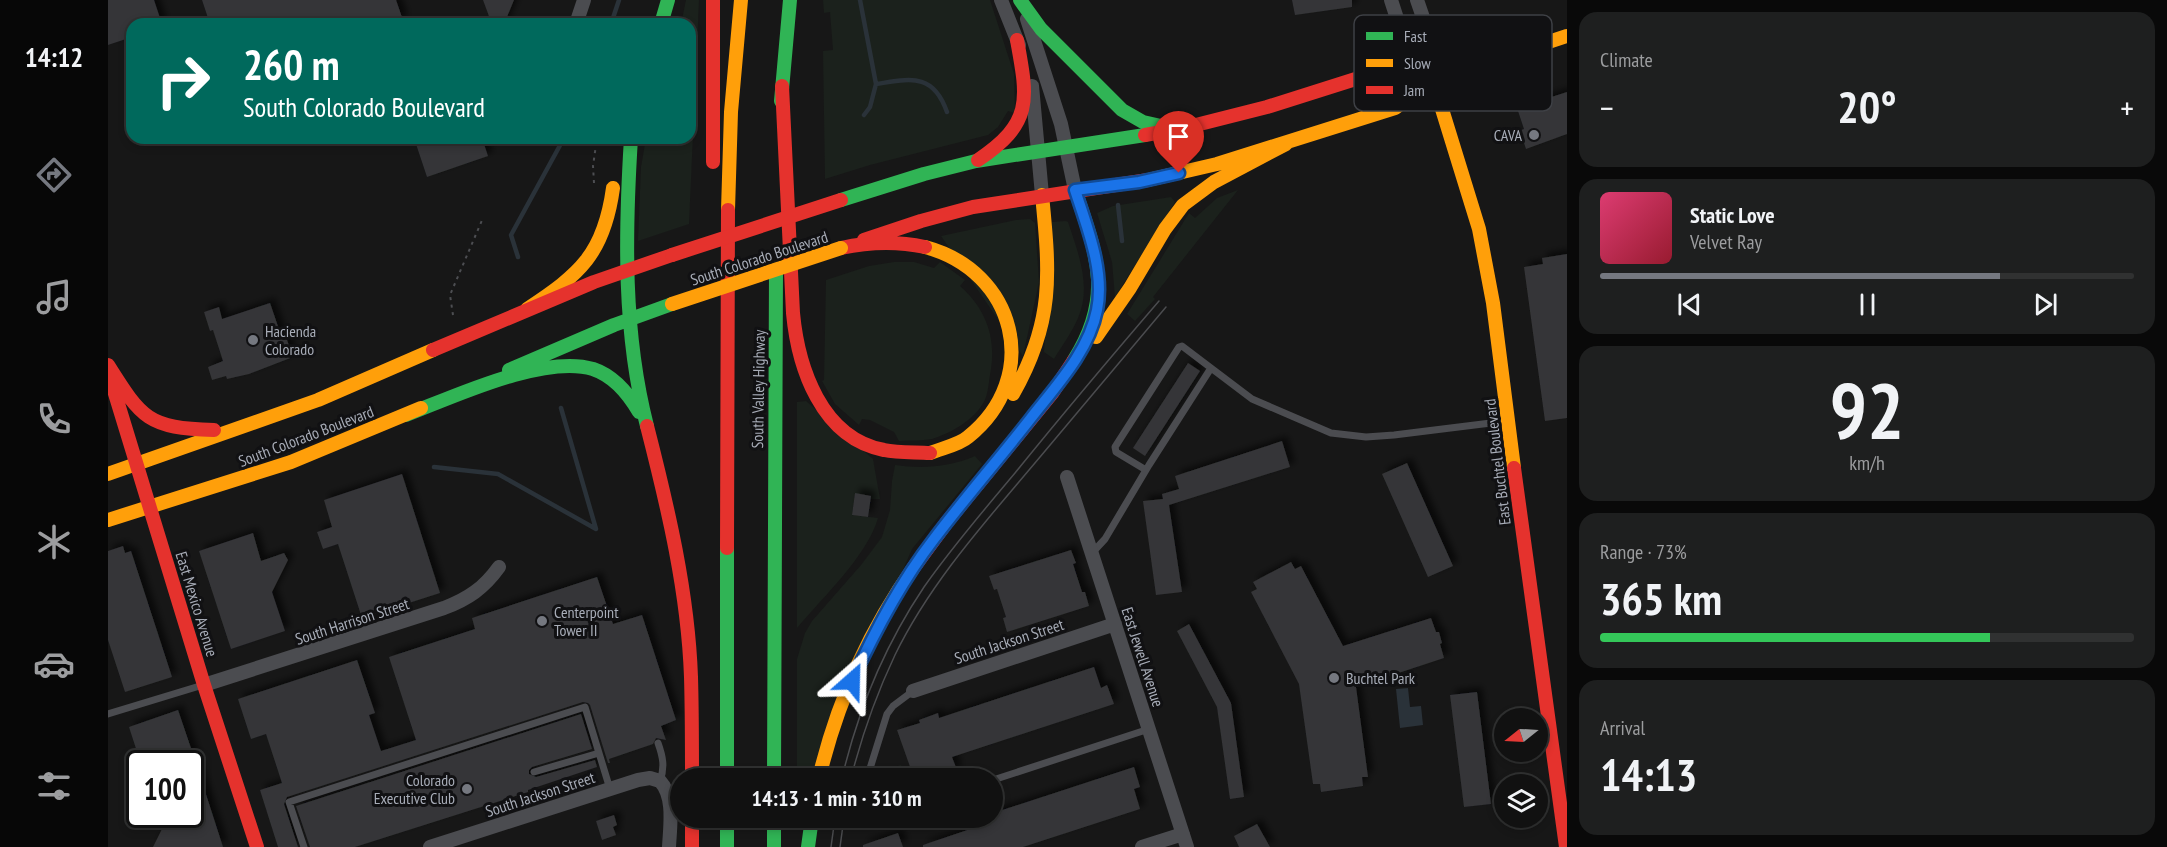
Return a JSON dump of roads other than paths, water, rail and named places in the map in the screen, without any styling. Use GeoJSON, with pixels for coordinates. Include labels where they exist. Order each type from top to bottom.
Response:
{"type":"FeatureCollection","features":[{"type":"Feature","properties":{"kind":"main road"},"geometry":{"type":"LineString","coordinates":[[663,18],[668,0]]}},
{"type":"Feature","properties":{"kind":"main road"},"geometry":{"type":"LineString","coordinates":[[712,0],[714,179]]}},
{"type":"Feature","properties":{"kind":"main road","name":"South Valley Highway"},"geometry":{"type":"LineString","coordinates":[[727,768],[729,176],[733,77],[741,0]]}},
{"type":"Feature","properties":{"kind":"main road","name":"South Valley Highway"},"geometry":{"type":"LineString","coordinates":[[774,768],[776,253],[782,86],[790,0]]}},
{"type":"Feature","properties":{"kind":"main road"},"geometry":{"type":"LineString","coordinates":[[1020,0],[1041,29],[1122,110],[1152,125],[1184,128]]}},
{"type":"Feature","properties":{"kind":"main road","name":"South Colorado Boulevard"},"geometry":{"type":"LineString","coordinates":[[1552,41],[1567,36]]}},
{"type":"Feature","properties":{"kind":"main road"},"geometry":{"type":"LineString","coordinates":[[976,161],[1005,139],[1018,124],[1022,115],[1026,93],[1017,40]]}},
{"type":"Feature","properties":{"kind":"main road","name":"South Colorado Boulevard"},"geometry":{"type":"LineString","coordinates":[[108,474],[318,400],[527,309],[627,270],[904,180],[976,161],[1130,139],[1184,128],[1267,107],[1354,79]]}},
{"type":"Feature","properties":{"kind":"main road"},"geometry":{"type":"LineString","coordinates":[[782,86],[791,276],[796,333],[802,366],[815,395],[827,413],[844,430],[864,442],[881,449],[914,453],[934,452],[960,443],[976,434],[996,416],[1017,388],[1035,353],[1041,335],[1048,296],[1049,281],[1042,195]]}},
{"type":"Feature","properties":{"kind":"main road","name":"South Colorado Boulevard"},"geometry":{"type":"LineString","coordinates":[[108,520],[291,462],[629,319],[931,218],[999,202],[1139,182],[1194,170],[1286,144],[1386,111]]}},
{"type":"Feature","properties":{"kind":"main road","name":"East Buchtel Boulevard"},"geometry":{"type":"LineString","coordinates":[[1443,111],[1477,220],[1498,331],[1518,500],[1566,847]]}},
{"type":"Feature","properties":{"kind":"main road"},"geometry":{"type":"LineString","coordinates":[[527,309],[571,278],[592,254],[605,234],[609,223],[614,173],[621,144]]}},
{"type":"Feature","properties":{"kind":"main road"},"geometry":{"type":"LineString","coordinates":[[631,144],[627,204],[629,319],[642,407],[673,531],[687,624],[692,707],[692,768]]}},
{"type":"Feature","properties":{"kind":"main road"},"geometry":{"type":"LineString","coordinates":[[821,768],[842,704],[873,636],[890,604],[933,540],[1107,323],[1165,229],[1183,206],[1214,182],[1286,144]]}},
{"type":"Feature","properties":{"kind":"main road"},"geometry":{"type":"LineString","coordinates":[[1063,376],[1088,337],[1099,295],[1094,254],[1075,190]]}},
{"type":"Feature","properties":{"kind":"main road"},"geometry":{"type":"LineString","coordinates":[[714,215],[718,366],[728,529]]}},
{"type":"Feature","properties":{"kind":"main road"},"geometry":{"type":"LineString","coordinates":[[841,248],[881,241],[926,247],[947,254],[969,267],[987,282],[1004,308],[1013,349],[1012,364],[1006,391],[993,413],[976,434]]}},
{"type":"Feature","properties":{"kind":"main road"},"geometry":{"type":"LineString","coordinates":[[108,365],[136,408],[152,421],[172,428],[231,430]]}},
{"type":"Feature","properties":{"kind":"main road"},"geometry":{"type":"LineString","coordinates":[[406,415],[480,387],[520,375],[552,368],[584,366],[608,376],[623,387],[631,397],[642,418],[655,456]]}},
{"type":"Feature","properties":{"kind":"main road","name":"East Mexico Avenue"},"geometry":{"type":"LineString","coordinates":[[108,370],[204,685],[257,847]]}},
{"type":"Feature","properties":{"kind":"main road"},"geometry":{"type":"LineString","coordinates":[[692,828],[692,847]]}},
{"type":"Feature","properties":{"kind":"main road"},"geometry":{"type":"LineString","coordinates":[[727,828],[727,847]]}},
{"type":"Feature","properties":{"kind":"main road"},"geometry":{"type":"LineString","coordinates":[[774,828],[774,847]]}},
{"type":"Feature","properties":{"kind":"main road"},"geometry":{"type":"LineString","coordinates":[[808,847],[811,828]]}},
{"type":"Feature","properties":{"kind":"street"},"geometry":{"type":"LineString","coordinates":[[578,18],[584,0]]}},
{"type":"Feature","properties":{"kind":"street"},"geometry":{"type":"LineString","coordinates":[[1000,0],[1028,68],[1034,93],[1042,195]]}},
{"type":"Feature","properties":{"kind":"street"},"geometry":{"type":"LineString","coordinates":[[1020,0],[1060,124],[1075,190]]}},
{"type":"Feature","properties":{"kind":"street"},"geometry":{"type":"LineString","coordinates":[[1391,0],[1396,15]]}},
{"type":"Feature","properties":{"kind":"street"},"geometry":{"type":"LineString","coordinates":[[1417,0],[1422,15]]}},
{"type":"Feature","properties":{"kind":"street","name":"East Jewell Avenue"},"geometry":{"type":"LineString","coordinates":[[1067,477],[1185,841]]}},
{"type":"Feature","properties":{"kind":"street","name":"South Harrison Street"},"geometry":{"type":"LineString","coordinates":[[204,685],[444,608],[472,596],[481,589],[499,567]]}},
{"type":"Feature","properties":{"kind":"street","name":"South Jackson Street"},"geometry":{"type":"LineString","coordinates":[[913,691],[1115,624]]}},
{"type":"Feature","properties":{"kind":"street","name":"South Jackson Street"},"geometry":{"type":"LineString","coordinates":[[430,847],[644,778],[660,781]]}},
{"type":"Feature","properties":{"kind":"street"},"geometry":{"type":"LineString","coordinates":[[660,781],[667,792],[669,802],[669,847]]}},
{"type":"Feature","properties":{"kind":"street"},"geometry":{"type":"LineString","coordinates":[[1142,847],[1185,841]]}},
{"type":"Feature","properties":{"kind":"lane"},"geometry":{"type":"LineString","coordinates":[[1146,470],[1116,452],[1115,447],[1179,346],[1252,399],[1331,433],[1366,437],[1395,435],[1509,420]]}},
{"type":"Feature","properties":{"kind":"lane"},"geometry":{"type":"LineString","coordinates":[[1092,553],[1105,539],[1211,368]]}},
{"type":"Feature","properties":{"kind":"lane"},"geometry":{"type":"LineString","coordinates":[[108,714],[204,685]]}},
{"type":"Feature","properties":{"kind":"lane"},"geometry":{"type":"LineString","coordinates":[[870,768],[887,714],[893,706],[913,691]]}},
{"type":"Feature","properties":{"kind":"lane"},"geometry":{"type":"LineString","coordinates":[[304,847],[289,802],[585,707],[610,789]]}},
{"type":"Feature","properties":{"kind":"lane"},"geometry":{"type":"LineString","coordinates":[[1003,777],[1149,729]]}},
{"type":"Feature","properties":{"kind":"lane"},"geometry":{"type":"LineString","coordinates":[[658,742],[664,771],[660,781]]}},
{"type":"Feature","properties":{"kind":"lane"},"geometry":{"type":"LineString","coordinates":[[534,772],[599,753]]}},
{"type":"Feature","properties":{"kind":"waterway"},"geometry":{"type":"LineString","coordinates":[[613,18],[619,0]]}},
{"type":"Feature","properties":{"kind":"waterway"},"geometry":{"type":"LineString","coordinates":[[860,0],[876,84],[870,107],[864,115]]}},
{"type":"Feature","properties":{"kind":"waterway"},"geometry":{"type":"LineString","coordinates":[[876,84],[910,80],[927,84],[935,90],[947,112]]}},
{"type":"Feature","properties":{"kind":"waterway"},"geometry":{"type":"LineString","coordinates":[[518,257],[511,235],[561,144]]}},
{"type":"Feature","properties":{"kind":"waterway"},"geometry":{"type":"LineString","coordinates":[[1118,205],[1122,241]]}},
{"type":"Feature","properties":{"kind":"waterway"},"geometry":{"type":"LineString","coordinates":[[434,467],[498,474],[596,529],[561,408]]}},
{"type":"Feature","properties":{"kind":"tram line"},"geometry":{"type":"LineString","coordinates":[[845,768],[856,728],[874,679],[897,632],[924,587],[968,529],[1159,301]]}},
{"type":"Feature","properties":{"kind":"tram line"},"geometry":{"type":"LineString","coordinates":[[854,768],[865,731],[895,655],[909,628],[943,576],[981,527],[1166,307]]}},
{"type":"Feature","properties":{"kind":"tram line"},"geometry":{"type":"LineString","coordinates":[[831,847],[834,828]]}},
{"type":"Feature","properties":{"kind":"tram line"},"geometry":{"type":"LineString","coordinates":[[840,847],[843,828]]}},
{"type":"Feature","properties":{"kind":"place","name":"CAVA"},"geometry":{"type":"Point","coordinates":[1534,135]}},
{"type":"Feature","properties":{"kind":"place","name":"Hacienda Colorado"},"geometry":{"type":"Point","coordinates":[253,340]}},
{"type":"Feature","properties":{"kind":"place","name":"Centerpoint Tower II"},"geometry":{"type":"Point","coordinates":[542,621]}},
{"type":"Feature","properties":{"kind":"place","name":"Buchtel Park"},"geometry":{"type":"Point","coordinates":[1334,678]}},
{"type":"Feature","properties":{"kind":"place","name":"Colorado Executive Club"},"geometry":{"type":"Point","coordinates":[467,789]}}]}
